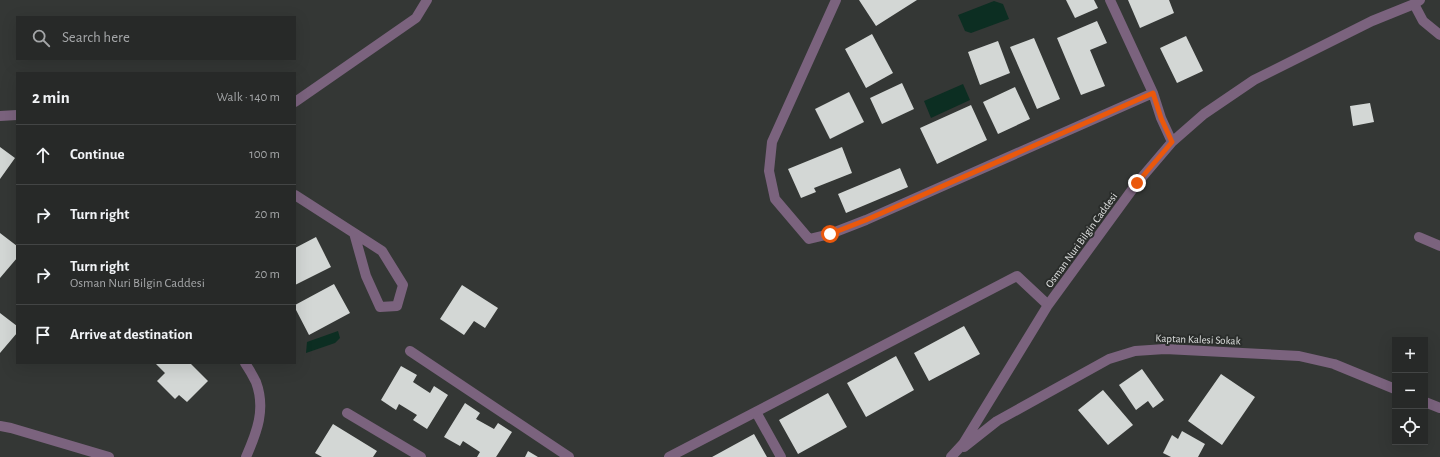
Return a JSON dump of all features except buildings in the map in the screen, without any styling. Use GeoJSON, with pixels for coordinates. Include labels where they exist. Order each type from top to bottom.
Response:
{"type":"FeatureCollection","features":[{"type":"Feature","properties":{"kind":"street"},"geometry":{"type":"LineString","coordinates":[[296,101],[416,18],[427,0]]}},
{"type":"Feature","properties":{"kind":"street"},"geometry":{"type":"LineString","coordinates":[[836,0],[772,142],[769,171],[774,199],[809,239],[830,234],[866,220],[1153,93]]}},
{"type":"Feature","properties":{"kind":"street"},"geometry":{"type":"LineString","coordinates":[[1110,0],[1153,93],[1161,118],[1172,142]]}},
{"type":"Feature","properties":{"kind":"street"},"geometry":{"type":"LineString","coordinates":[[1417,2],[1423,21],[1440,35]]}},
{"type":"Feature","properties":{"kind":"street","name":"Osman Nuri Bilgin Caddesi"},"geometry":{"type":"LineString","coordinates":[[951,457],[963,444],[1048,305],[1137,183],[1172,142],[1204,114],[1254,80],[1372,21],[1417,2]]}},
{"type":"Feature","properties":{"kind":"street"},"geometry":{"type":"LineString","coordinates":[[0,116],[16,115]]}},
{"type":"Feature","properties":{"kind":"street"},"geometry":{"type":"LineString","coordinates":[[296,196],[382,251],[402,285],[397,306],[380,307],[366,276],[354,233]]}},
{"type":"Feature","properties":{"kind":"street"},"geometry":{"type":"LineString","coordinates":[[1419,237],[1440,246]]}},
{"type":"Feature","properties":{"kind":"street"},"geometry":{"type":"LineString","coordinates":[[668,457],[686,453],[756,412],[1017,276],[1048,305]]}},
{"type":"Feature","properties":{"kind":"street","name":"Kaptan Kalesi Sokak"},"geometry":{"type":"LineString","coordinates":[[951,457],[997,421],[1109,359],[1135,351],[1165,349],[1299,356],[1334,364],[1392,388]]}},
{"type":"Feature","properties":{"kind":"street"},"geometry":{"type":"LineString","coordinates":[[410,351],[569,457]]}},
{"type":"Feature","properties":{"kind":"street"},"geometry":{"type":"LineString","coordinates":[[246,364],[256,381],[260,399],[260,421],[246,457]]}},
{"type":"Feature","properties":{"kind":"street"},"geometry":{"type":"LineString","coordinates":[[1428,403],[1440,408]]}},
{"type":"Feature","properties":{"kind":"street"},"geometry":{"type":"LineString","coordinates":[[347,412],[421,457]]}},
{"type":"Feature","properties":{"kind":"street"},"geometry":{"type":"LineString","coordinates":[[756,412],[781,457]]}},
{"type":"Feature","properties":{"kind":"street"},"geometry":{"type":"LineString","coordinates":[[0,426],[109,457]]}},
{"type":"Feature","properties":{"kind":"shaded area"},"geometry":{"type":"Polygon","coordinates":[[[994,1],[1003,4],[1009,19],[971,33],[965,31],[958,15],[994,1]]]}},
{"type":"Feature","properties":{"kind":"shaded area"},"geometry":{"type":"Polygon","coordinates":[[[963,84],[970,100],[931,118],[924,101],[963,84]]]}},
{"type":"Feature","properties":{"kind":"shaded area"},"geometry":{"type":"Polygon","coordinates":[[[338,331],[340,338],[335,343],[306,353],[307,342],[338,331]]]}},
{"type":"Feature","properties":{"kind":"route"},"geometry":{"type":"LineString","coordinates":[[830,234],[866,220],[1153,93],[1161,118],[1172,142],[1137,183]]}}]}
